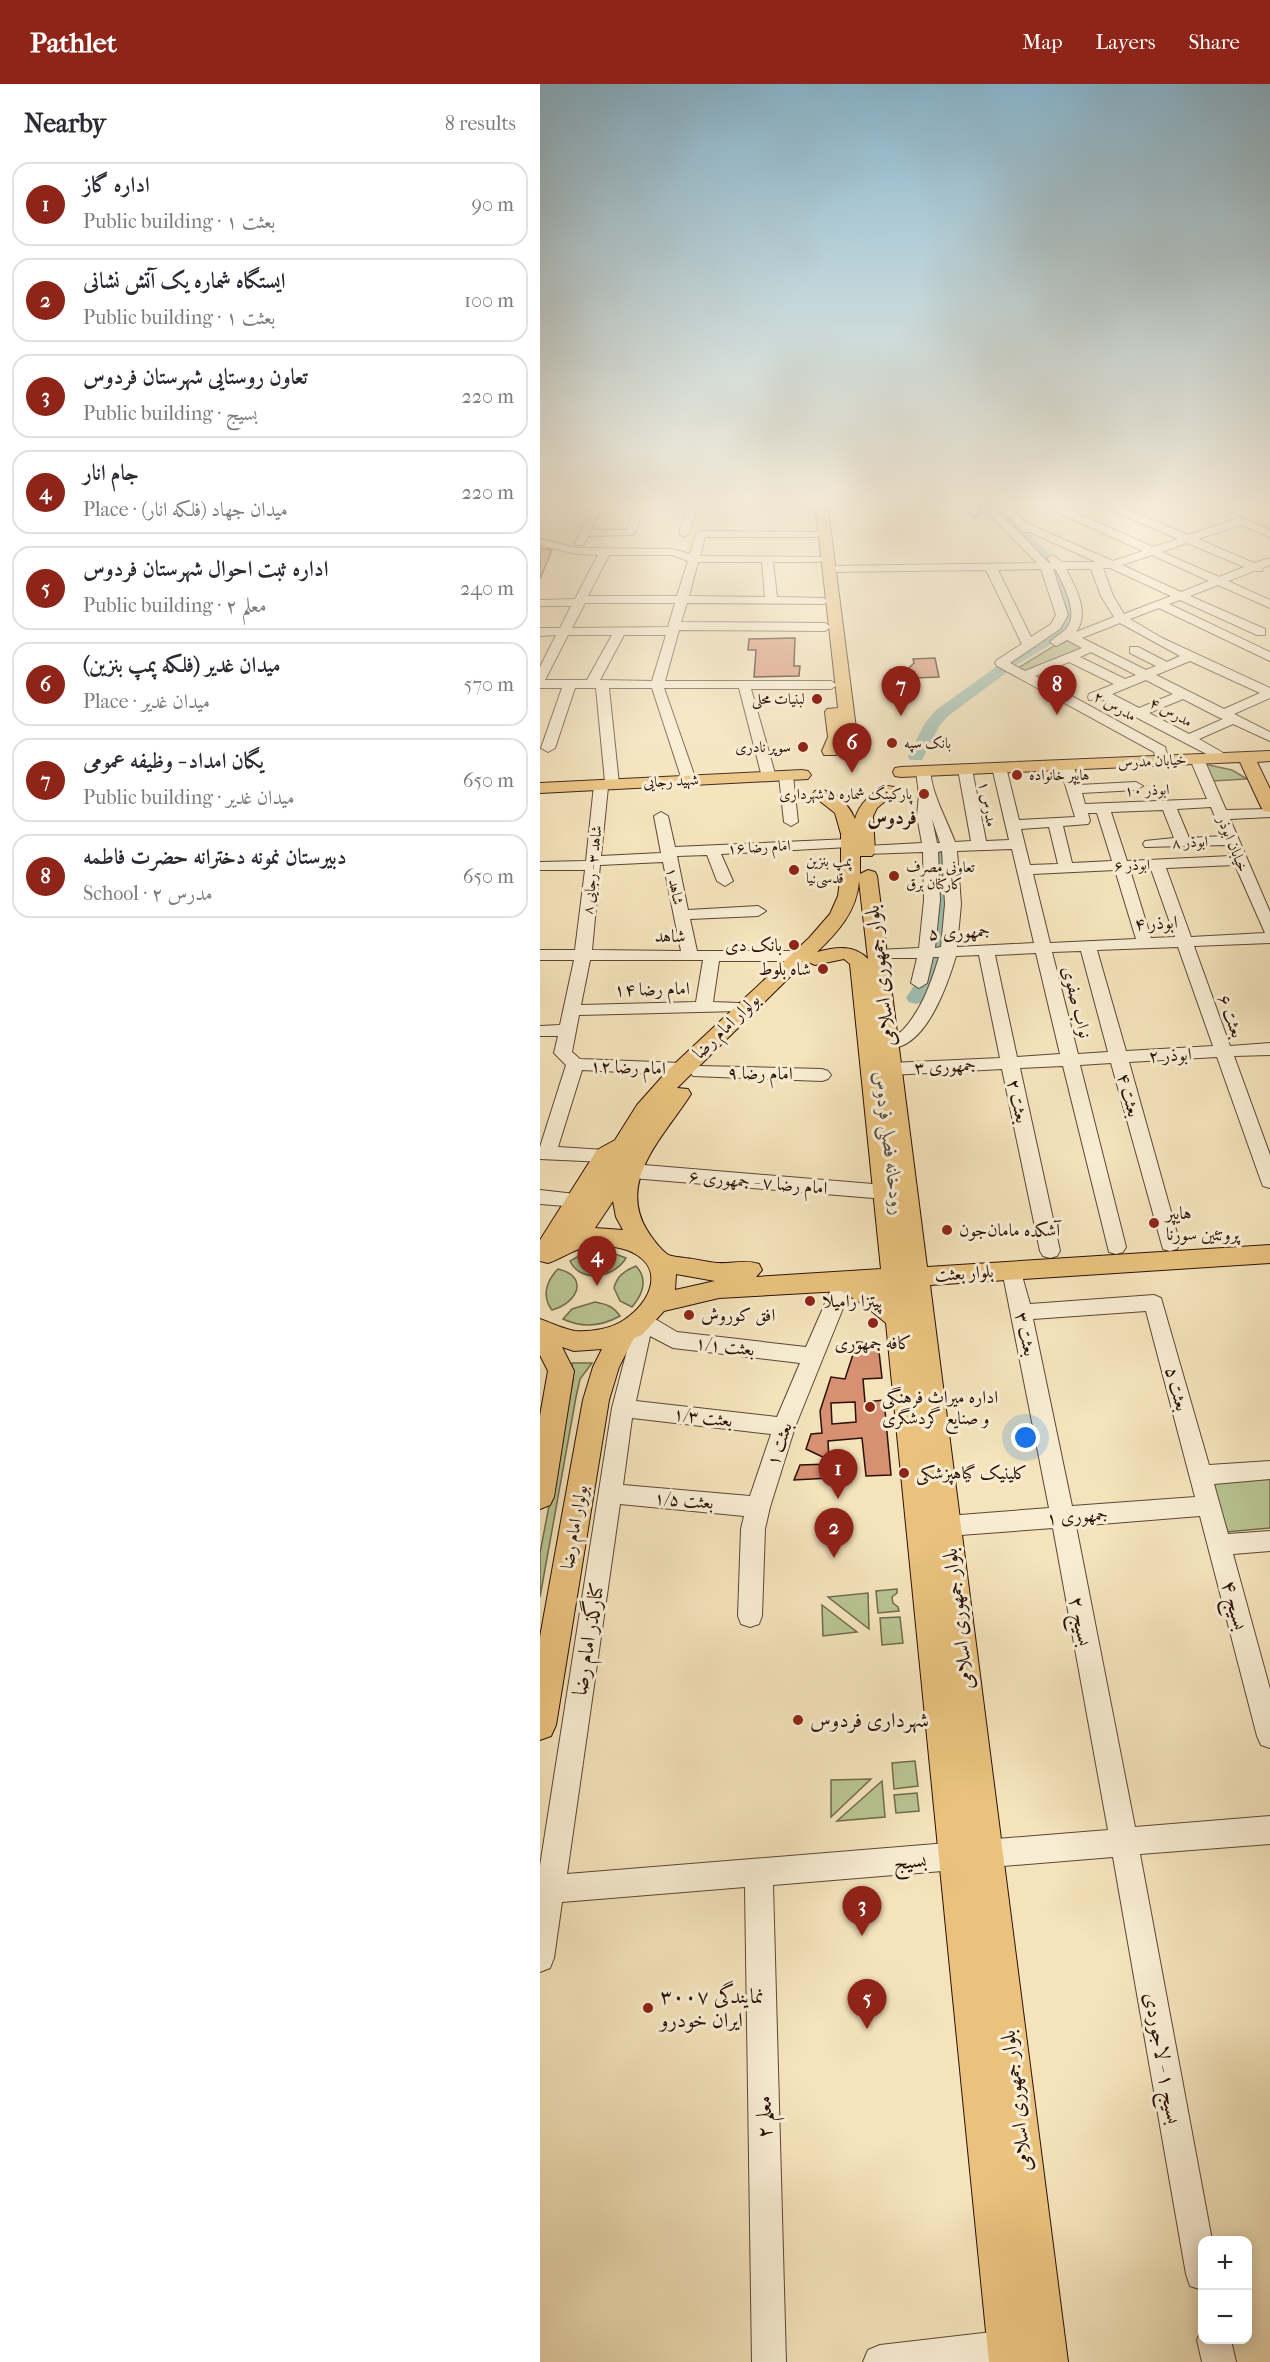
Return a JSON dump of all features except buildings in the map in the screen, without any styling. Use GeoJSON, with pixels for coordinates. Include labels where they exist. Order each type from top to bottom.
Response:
{"type":"FeatureCollection","features":[{"type":"Feature","properties":{"kind":"main road"},"geometry":{"type":"LineString","coordinates":[[803,766],[836,737],[823,607]]}},
{"type":"Feature","properties":{"kind":"main road"},"geometry":{"type":"LineString","coordinates":[[830,607],[849,736],[898,764],[901,772]]}},
{"type":"Feature","properties":{"kind":"main road","name":"شهید رجایی"},"geometry":{"type":"LineString","coordinates":[[540,788],[689,780],[803,766],[874,752]]}},
{"type":"Feature","properties":{"kind":"main road","name":"خیابان مدرس"},"geometry":{"type":"LineString","coordinates":[[901,772],[1225,758],[1262,767]]}},
{"type":"Feature","properties":{"kind":"main road"},"geometry":{"type":"LineString","coordinates":[[1197,759],[1262,767],[1270,807]]}},
{"type":"Feature","properties":{"kind":"main road","name":"بولوار امام رضا"},"geometry":{"type":"LineString","coordinates":[[803,766],[804,782],[834,803],[845,815],[861,856]]}},
{"type":"Feature","properties":{"kind":"main road","name":"بولوار امام رضا"},"geometry":{"type":"LineString","coordinates":[[807,957],[837,938],[857,912],[863,898],[861,856],[864,814],[871,802],[888,791],[900,779],[901,772]]}},
{"type":"Feature","properties":{"kind":"main road"},"geometry":{"type":"LineString","coordinates":[[821,795],[848,800],[863,799],[888,791]]}},
{"type":"Feature","properties":{"kind":"main road","name":"بولوار امام رضا"},"geometry":{"type":"LineString","coordinates":[[543,1258],[592,1216],[609,1186],[617,1159],[627,1138],[643,1112],[807,957],[845,904],[850,876],[861,856]]}},
{"type":"Feature","properties":{"kind":"main road","name":"بلوار جمهوری اسلامی"},"geometry":{"type":"LineString","coordinates":[[861,856],[877,955],[883,1052],[904,1268],[947,1526],[1047,2362]]}},
{"type":"Feature","properties":{"kind":"main road","name":"بلوار جمهوری اسلامی"},"geometry":{"type":"LineString","coordinates":[[807,957],[845,953],[855,956],[860,962],[883,1052],[885,1192],[904,1268],[899,1320],[1009,2354]]}},
{"type":"Feature","properties":{"kind":"main road","name":"بولوار امام رضا"},"geometry":{"type":"LineString","coordinates":[[540,1725],[596,1400],[606,1367],[664,1290],[665,1276],[630,1222],[624,1198],[632,1171],[647,1137],[690,1070]]}},
{"type":"Feature","properties":{"kind":"main road"},"geometry":{"type":"LineString","coordinates":[[543,1258],[605,1156],[627,1138]]}},
{"type":"Feature","properties":{"kind":"main road","name":"بلوار بعثت"},"geometry":{"type":"LineString","coordinates":[[543,1258],[567,1244],[599,1237],[629,1240],[653,1256],[719,1272],[904,1268],[1012,1270],[1270,1254]]}},
{"type":"Feature","properties":{"kind":"main road","name":"بلوار بعثت"},"geometry":{"type":"LineString","coordinates":[[540,1330],[558,1338],[579,1342],[602,1340],[642,1320],[718,1289],[844,1281],[904,1268],[1050,1251],[1270,1238]]}},
{"type":"Feature","properties":{"kind":"main road"},"geometry":{"type":"LineString","coordinates":[[844,1281],[865,1291],[899,1320]]}},
{"type":"Feature","properties":{"kind":"main road"},"geometry":{"type":"LineString","coordinates":[[540,1330],[561,1371],[558,1401],[540,1497]]}},
{"type":"Feature","properties":{"kind":"street"},"geometry":{"type":"LineString","coordinates":[[540,679],[576,607]]}},
{"type":"Feature","properties":{"kind":"street"},"geometry":{"type":"LineString","coordinates":[[681,607],[657,685],[689,780]]}},
{"type":"Feature","properties":{"kind":"street"},"geometry":{"type":"LineString","coordinates":[[1015,607],[1039,648]]}},
{"type":"Feature","properties":{"kind":"street"},"geometry":{"type":"LineString","coordinates":[[1039,648],[1062,619],[1058,607]]}},
{"type":"Feature","properties":{"kind":"street"},"geometry":{"type":"LineString","coordinates":[[1069,637],[1076,622],[1074,607]]}},
{"type":"Feature","properties":{"kind":"street"},"geometry":{"type":"LineString","coordinates":[[1114,607],[1121,619],[1179,641],[1191,656],[1270,693]]}},
{"type":"Feature","properties":{"kind":"street"},"geometry":{"type":"LineString","coordinates":[[1091,648],[1019,672],[1001,663],[1151,607]]}},
{"type":"Feature","properties":{"kind":"street"},"geometry":{"type":"LineString","coordinates":[[1166,607],[1270,657]]}},
{"type":"Feature","properties":{"kind":"street"},"geometry":{"type":"LineString","coordinates":[[1204,607],[1265,630]]}},
{"type":"Feature","properties":{"kind":"street"},"geometry":{"type":"LineString","coordinates":[[1218,614],[1234,607]]}},
{"type":"Feature","properties":{"kind":"street"},"geometry":{"type":"LineString","coordinates":[[540,632],[825,627]]}},
{"type":"Feature","properties":{"kind":"street"},"geometry":{"type":"LineString","coordinates":[[1179,641],[1210,628]]}},
{"type":"Feature","properties":{"kind":"street"},"geometry":{"type":"LineString","coordinates":[[1238,642],[1265,630]]}},
{"type":"Feature","properties":{"kind":"street"},"geometry":{"type":"LineString","coordinates":[[597,685],[620,632]]}},
{"type":"Feature","properties":{"kind":"street"},"geometry":{"type":"LineString","coordinates":[[1069,637],[1270,737]]}},
{"type":"Feature","properties":{"kind":"street"},"geometry":{"type":"LineString","coordinates":[[1134,650],[1166,666]]}},
{"type":"Feature","properties":{"kind":"street"},"geometry":{"type":"LineString","coordinates":[[1077,705],[1191,656]]}},
{"type":"Feature","properties":{"kind":"street"},"geometry":{"type":"LineString","coordinates":[[1069,657],[1125,684]]}},
{"type":"Feature","properties":{"kind":"street"},"geometry":{"type":"LineString","coordinates":[[1235,676],[1270,662]]}},
{"type":"Feature","properties":{"kind":"street","name":"مدرس ۲"},"geometry":{"type":"LineString","coordinates":[[1019,672],[1160,750],[1162,760]]}},
{"type":"Feature","properties":{"kind":"street"},"geometry":{"type":"LineString","coordinates":[[540,684],[831,685]]}},
{"type":"Feature","properties":{"kind":"street"},"geometry":{"type":"LineString","coordinates":[[548,748],[570,684]]}},
{"type":"Feature","properties":{"kind":"street","name":"شاهد ۳ - رجایی ۸"},"geometry":{"type":"LineString","coordinates":[[575,1064],[563,1053],[583,955],[593,863],[606,784],[597,685]]}},
{"type":"Feature","properties":{"kind":"street"},"geometry":{"type":"LineString","coordinates":[[744,685],[803,766],[791,822]]}},
{"type":"Feature","properties":{"kind":"street"},"geometry":{"type":"LineString","coordinates":[[1188,739],[1270,693]]}},
{"type":"Feature","properties":{"kind":"street","name":"مدرس ۴"},"geometry":{"type":"LineString","coordinates":[[1102,694],[1225,758]]}},
{"type":"Feature","properties":{"kind":"street"},"geometry":{"type":"LineString","coordinates":[[1139,713],[1183,694]]}},
{"type":"Feature","properties":{"kind":"street","name":"خیابان ابوذر"},"geometry":{"type":"LineString","coordinates":[[1197,759],[1239,860],[1262,896],[1270,930]]}},
{"type":"Feature","properties":{"kind":"street"},"geometry":{"type":"LineString","coordinates":[[1128,762],[1143,806]]}},
{"type":"Feature","properties":{"kind":"street"},"geometry":{"type":"LineString","coordinates":[[1066,764],[1081,815]]}},
{"type":"Feature","properties":{"kind":"street","name":"نواب صفوی"},"geometry":{"type":"LineString","coordinates":[[999,767],[1116,1247]]}},
{"type":"Feature","properties":{"kind":"street","name":"مدرس ۱"},"geometry":{"type":"LineString","coordinates":[[965,769],[979,845]]}},
{"type":"Feature","properties":{"kind":"street"},"geometry":{"type":"LineString","coordinates":[[919,983],[927,953],[933,903],[930,848],[922,810],[926,794],[923,771]]}},
{"type":"Feature","properties":{"kind":"street"},"geometry":{"type":"LineString","coordinates":[[1074,789],[1136,786]]}},
{"type":"Feature","properties":{"kind":"street"},"geometry":{"type":"LineString","coordinates":[[883,1052],[907,1036],[925,1011],[938,988],[949,952],[953,904],[949,847],[936,811],[926,794]]}},
{"type":"Feature","properties":{"kind":"street"},"geometry":{"type":"LineString","coordinates":[[1168,805],[1183,842]]}},
{"type":"Feature","properties":{"kind":"street","name":"ابوذر ۱۰"},"geometry":{"type":"LineString","coordinates":[[1013,825],[1055,822],[1103,808],[1143,806],[1168,805],[1270,813]]}},
{"type":"Feature","properties":{"kind":"street"},"geometry":{"type":"LineString","coordinates":[[1103,808],[1145,943]]}},
{"type":"Feature","properties":{"kind":"street","name":"شاهد ۱"},"geometry":{"type":"LineString","coordinates":[[661,816],[690,956]]}},
{"type":"Feature","properties":{"kind":"street"},"geometry":{"type":"LineString","coordinates":[[1055,822],[1066,868]]}},
{"type":"Feature","properties":{"kind":"street","name":"ابوذر ۸"},"geometry":{"type":"LineString","coordinates":[[1150,844],[1231,840]]}},
{"type":"Feature","properties":{"kind":"street","name":"امام رضا ۱۶"},"geometry":{"type":"LineString","coordinates":[[540,866],[593,863],[712,849],[861,856],[930,848],[1018,844]]}},
{"type":"Feature","properties":{"kind":"street"},"geometry":{"type":"LineString","coordinates":[[712,849],[725,881]]}},
{"type":"Feature","properties":{"kind":"street","name":"ابوذر ۶"},"geometry":{"type":"LineString","coordinates":[[1024,870],[1239,860]]}},
{"type":"Feature","properties":{"kind":"street","name":"بعثت ۶"},"geometry":{"type":"LineString","coordinates":[[1157,864],[1270,1181]]}},
{"type":"Feature","properties":{"kind":"street"},"geometry":{"type":"LineString","coordinates":[[680,915],[758,911]]}},
{"type":"Feature","properties":{"kind":"street","name":"ابوذر ۴"},"geometry":{"type":"LineString","coordinates":[[1043,948],[1270,938]]}},
{"type":"Feature","properties":{"kind":"street","name":"بعثت ۴"},"geometry":{"type":"LineString","coordinates":[[1088,946],[1170,1244]]}},
{"type":"Feature","properties":{"kind":"street","name":"جمهوری ۵"},"geometry":{"type":"LineString","coordinates":[[877,955],[1043,948]]}},
{"type":"Feature","properties":{"kind":"street","name":"بعثت ۲"},"geometry":{"type":"LineString","coordinates":[[986,950],[1050,1251]]}},
{"type":"Feature","properties":{"kind":"street","name":"شاهد"},"geometry":{"type":"LineString","coordinates":[[540,954],[807,957]]}},
{"type":"Feature","properties":{"kind":"street"},"geometry":{"type":"LineString","coordinates":[[704,1008],[712,957]]}},
{"type":"Feature","properties":{"kind":"street","name":"امام رضا ۱۴"},"geometry":{"type":"LineString","coordinates":[[571,1010],[733,1007]]}},
{"type":"Feature","properties":{"kind":"street"},"geometry":{"type":"LineString","coordinates":[[540,1030],[566,1030]]}},
{"type":"Feature","properties":{"kind":"street","name":"ابوذر ۲"},"geometry":{"type":"LineString","coordinates":[[1071,1060],[1270,1049]]}},
{"type":"Feature","properties":{"kind":"street","name":"جمهوری ۳"},"geometry":{"type":"LineString","coordinates":[[883,1052],[1010,1063],[1071,1060]]}},
{"type":"Feature","properties":{"kind":"street"},"geometry":{"type":"LineString","coordinates":[[575,1064],[543,1153],[605,1156]]}},
{"type":"Feature","properties":{"kind":"street","name":"امام رضا ۱۲"},"geometry":{"type":"LineString","coordinates":[[575,1064],[690,1070]]}},
{"type":"Feature","properties":{"kind":"street","name":"امام رضا ۹"},"geometry":{"type":"LineString","coordinates":[[690,1070],[822,1075]]}},
{"type":"Feature","properties":{"kind":"street","name":"امام رضا ۷ - جمهوری ۶"},"geometry":{"type":"LineString","coordinates":[[632,1171],[885,1192]]}},
{"type":"Feature","properties":{"kind":"street"},"geometry":{"type":"LineString","coordinates":[[540,1197],[577,1200]]}},
{"type":"Feature","properties":{"kind":"street","name":"بعثت ۳"},"geometry":{"type":"LineString","coordinates":[[1012,1270],[1040,1399]]}},
{"type":"Feature","properties":{"kind":"street","name":"بعثت ۱"},"geometry":{"type":"LineString","coordinates":[[750,1616],[753,1529],[758,1507],[784,1426],[844,1281]]}},
{"type":"Feature","properties":{"kind":"street","name":"بعثت ۵"},"geometry":{"type":"LineString","coordinates":[[1021,1312],[1154,1303],[1200,1475]]}},
{"type":"Feature","properties":{"kind":"street","name":"بعثت ۱/۱"},"geometry":{"type":"LineString","coordinates":[[642,1320],[673,1340],[813,1356]]}},
{"type":"Feature","properties":{"kind":"street","name":"کنارگذر امام رضا"},"geometry":{"type":"LineString","coordinates":[[540,1958],[623,1408],[642,1320]]}},
{"type":"Feature","properties":{"kind":"street","name":"بسیج ۲"},"geometry":{"type":"LineString","coordinates":[[1040,1399],[1124,1843]]}},
{"type":"Feature","properties":{"kind":"street","name":"بعثت ۱/۳"},"geometry":{"type":"LineString","coordinates":[[623,1408],[784,1426]]}},
{"type":"Feature","properties":{"kind":"street"},"geometry":{"type":"LineString","coordinates":[[1200,1475],[1270,1470]]}},
{"type":"Feature","properties":{"kind":"street","name":"بسیج ۴"},"geometry":{"type":"LineString","coordinates":[[1200,1475],[1270,1736]]}},
{"type":"Feature","properties":{"kind":"street","name":"بعثت ۱/۵"},"geometry":{"type":"LineString","coordinates":[[610,1493],[758,1507]]}},
{"type":"Feature","properties":{"kind":"street","name":"جمهوری ۱"},"geometry":{"type":"LineString","coordinates":[[947,1526],[1208,1506]]}},
{"type":"Feature","properties":{"kind":"street"},"geometry":{"type":"LineString","coordinates":[[1218,1545],[1270,1541]]}},
{"type":"Feature","properties":{"kind":"street","name":"بسیج"},"geometry":{"type":"LineString","coordinates":[[551,1889],[1270,1830]]}},
{"type":"Feature","properties":{"kind":"street","name":"بسیج ۱ - لاجوردی"},"geometry":{"type":"LineString","coordinates":[[1124,1843],[1198,2247]]}},
{"type":"Feature","properties":{"kind":"street","name":"معلم ۲"},"geometry":{"type":"LineString","coordinates":[[759,1872],[769,2362]]}},
{"type":"Feature","properties":{"kind":"street"},"geometry":{"type":"LineString","coordinates":[[1215,2344],[1219,2362]]}},
{"type":"Feature","properties":{"kind":"street"},"geometry":{"type":"LineString","coordinates":[[880,2362],[1009,2354]]}},
{"type":"Feature","properties":{"kind":"green space"},"geometry":{"type":"Polygon","coordinates":[[[1067,638],[1086,647],[1026,672],[1018,668],[1067,638]]]}},
{"type":"Feature","properties":{"kind":"green space"},"geometry":{"type":"Polygon","coordinates":[[[1204,764],[1232,770],[1247,779],[1212,781],[1204,764]]]}},
{"type":"Feature","properties":{"kind":"green space"},"geometry":{"type":"Polygon","coordinates":[[[597,1252],[626,1258],[614,1270],[598,1276],[582,1273],[570,1261],[579,1256],[597,1252]]]}},
{"type":"Feature","properties":{"kind":"green space"},"geometry":{"type":"Polygon","coordinates":[[[636,1266],[642,1276],[643,1286],[632,1307],[620,1301],[614,1288],[622,1274],[636,1266]]]}},
{"type":"Feature","properties":{"kind":"green space"},"geometry":{"type":"Polygon","coordinates":[[[558,1269],[568,1273],[577,1284],[568,1302],[552,1310],[546,1294],[548,1283],[558,1269]]]}},
{"type":"Feature","properties":{"kind":"green space"},"geometry":{"type":"Polygon","coordinates":[[[595,1302],[609,1306],[620,1316],[592,1325],[577,1324],[563,1319],[572,1309],[595,1302]]]}},
{"type":"Feature","properties":{"kind":"green space"},"geometry":{"type":"Polygon","coordinates":[[[572,1363],[592,1363],[580,1379],[576,1397],[540,1597],[540,1553],[573,1380],[572,1363]]]}},
{"type":"Feature","properties":{"kind":"green space"},"geometry":{"type":"Polygon","coordinates":[[[1270,1478],[1270,1528],[1226,1532],[1213,1483],[1270,1478]]]}},
{"type":"Feature","properties":{"kind":"green space"},"geometry":{"type":"Polygon","coordinates":[[[897,1589],[897,1593],[892,1597],[899,1611],[878,1613],[876,1591],[897,1589]]]}},
{"type":"Feature","properties":{"kind":"green space"},"geometry":{"type":"Polygon","coordinates":[[[868,1593],[869,1629],[828,1597],[868,1593]]]}},
{"type":"Feature","properties":{"kind":"green space"},"geometry":{"type":"Polygon","coordinates":[[[822,1605],[857,1632],[823,1636],[822,1605]]]}},
{"type":"Feature","properties":{"kind":"green space"},"geometry":{"type":"Polygon","coordinates":[[[900,1617],[903,1643],[882,1645],[880,1618],[900,1617]]]}},
{"type":"Feature","properties":{"kind":"green space"},"geometry":{"type":"Polygon","coordinates":[[[915,1761],[918,1786],[894,1789],[892,1763],[915,1761]]]}},
{"type":"Feature","properties":{"kind":"green space"},"geometry":{"type":"Polygon","coordinates":[[[871,1779],[831,1817],[831,1780],[871,1779]]]}},
{"type":"Feature","properties":{"kind":"green space"},"geometry":{"type":"Polygon","coordinates":[[[882,1781],[885,1817],[837,1821],[882,1781]]]}},
{"type":"Feature","properties":{"kind":"green space"},"geometry":{"type":"Polygon","coordinates":[[[917,1793],[919,1811],[896,1813],[894,1795],[917,1793]]]}},
{"type":"Feature","properties":{"kind":"waterway","name":"رودخانه فصلی فردوس"},"geometry":{"type":"LineString","coordinates":[[1013,662],[1062,628],[1069,615],[1068,607]]}},
{"type":"Feature","properties":{"kind":"waterway","name":"رودخانه فصلی فردوس"},"geometry":{"type":"LineString","coordinates":[[916,756],[933,723],[942,713],[1001,670]]}},
{"type":"Feature","properties":{"kind":"waterway","name":"رودخانه فصلی فردوس"},"geometry":{"type":"LineString","coordinates":[[938,946],[944,903],[942,849]]}},
{"type":"Feature","properties":{"kind":"waterway","name":"رودخانه فصلی فردوس"},"geometry":{"type":"LineString","coordinates":[[916,998],[931,975],[937,958]]}},
{"type":"Feature","properties":{"kind":"place","name":"لبنیات محلی"},"geometry":{"type":"Point","coordinates":[817,699]}},
{"type":"Feature","properties":{"kind":"place","name":"دبیرستان نمونه دخترانه حضرت فاطمه"},"geometry":{"type":"Point","coordinates":[1057,715]}},
{"type":"Feature","properties":{"kind":"place","name":"یگان امداد - وظیفه عمومی"},"geometry":{"type":"Point","coordinates":[901,716]}},
{"type":"Feature","properties":{"kind":"place","name":"بانک سپه"},"geometry":{"type":"Point","coordinates":[892,743]}},
{"type":"Feature","properties":{"kind":"place","name":"سوپر نادری"},"geometry":{"type":"Point","coordinates":[803,747]}},
{"type":"Feature","properties":{"kind":"place","name":"میدان غدیر (فلکه پمپ بنزین)"},"geometry":{"type":"Point","coordinates":[852,773]}},
{"type":"Feature","properties":{"kind":"place","name":"هایپر خانواده"},"geometry":{"type":"Point","coordinates":[1017,775]}},
{"type":"Feature","properties":{"kind":"place","name":"پارکینگ شماره ۵ شهرداری"},"geometry":{"type":"Point","coordinates":[924,794]}},
{"type":"Feature","properties":{"kind":"place","name":"پمپ بنزین قدسی‌نیا"},"geometry":{"type":"Point","coordinates":[794,870]}},
{"type":"Feature","properties":{"kind":"place","name":"تعاونی مصرف کارکنان برق"},"geometry":{"type":"Point","coordinates":[894,876]}},
{"type":"Feature","properties":{"kind":"place","name":"بانک دی"},"geometry":{"type":"Point","coordinates":[794,945]}},
{"type":"Feature","properties":{"kind":"place","name":"شاه بلوط"},"geometry":{"type":"Point","coordinates":[823,969]}},
{"type":"Feature","properties":{"kind":"place","name":"هایپر پروتئین سورنا"},"geometry":{"type":"Point","coordinates":[1154,1223]}},
{"type":"Feature","properties":{"kind":"place","name":"آشکده مامان‌جون"},"geometry":{"type":"Point","coordinates":[947,1230]}},
{"type":"Feature","properties":{"kind":"place","name":"جام انار"},"geometry":{"type":"Point","coordinates":[597,1286]}},
{"type":"Feature","properties":{"kind":"place","name":"پیتزا رامیلا"},"geometry":{"type":"Point","coordinates":[810,1301]}},
{"type":"Feature","properties":{"kind":"place","name":"افق کوروش"},"geometry":{"type":"Point","coordinates":[689,1315]}},
{"type":"Feature","properties":{"kind":"place","name":"کافه جمهوری"},"geometry":{"type":"Point","coordinates":[873,1323]}},
{"type":"Feature","properties":{"kind":"place","name":"اداره میراث فرهنگی و صنایع گردشگری"},"geometry":{"type":"Point","coordinates":[870,1407]}},
{"type":"Feature","properties":{"kind":"place","name":"کلینیک گیاهپزشکی"},"geometry":{"type":"Point","coordinates":[904,1473]}},
{"type":"Feature","properties":{"kind":"place","name":"اداره گاز"},"geometry":{"type":"Point","coordinates":[838,1499]}},
{"type":"Feature","properties":{"kind":"place","name":"ایستگاه شماره یک آتش نشانی"},"geometry":{"type":"Point","coordinates":[834,1558]}},
{"type":"Feature","properties":{"kind":"place","name":"شهرداری فردوس"},"geometry":{"type":"Point","coordinates":[798,1720]}},
{"type":"Feature","properties":{"kind":"place","name":"تعاون روستایی شهرستان فردوس"},"geometry":{"type":"Point","coordinates":[862,1936]}},
{"type":"Feature","properties":{"kind":"place","name":"نمایندگی ۳۰۰۷ ایران‌ خودرو"},"geometry":{"type":"Point","coordinates":[648,2008]}},
{"type":"Feature","properties":{"kind":"place","name":"اداره ثبت احوال شهرستان فردوس"},"geometry":{"type":"Point","coordinates":[867,2029]}},
{"type":"Feature","properties":{"kind":"district","name":"فردوس"},"geometry":{"type":"Point","coordinates":[892,817]}}]}
